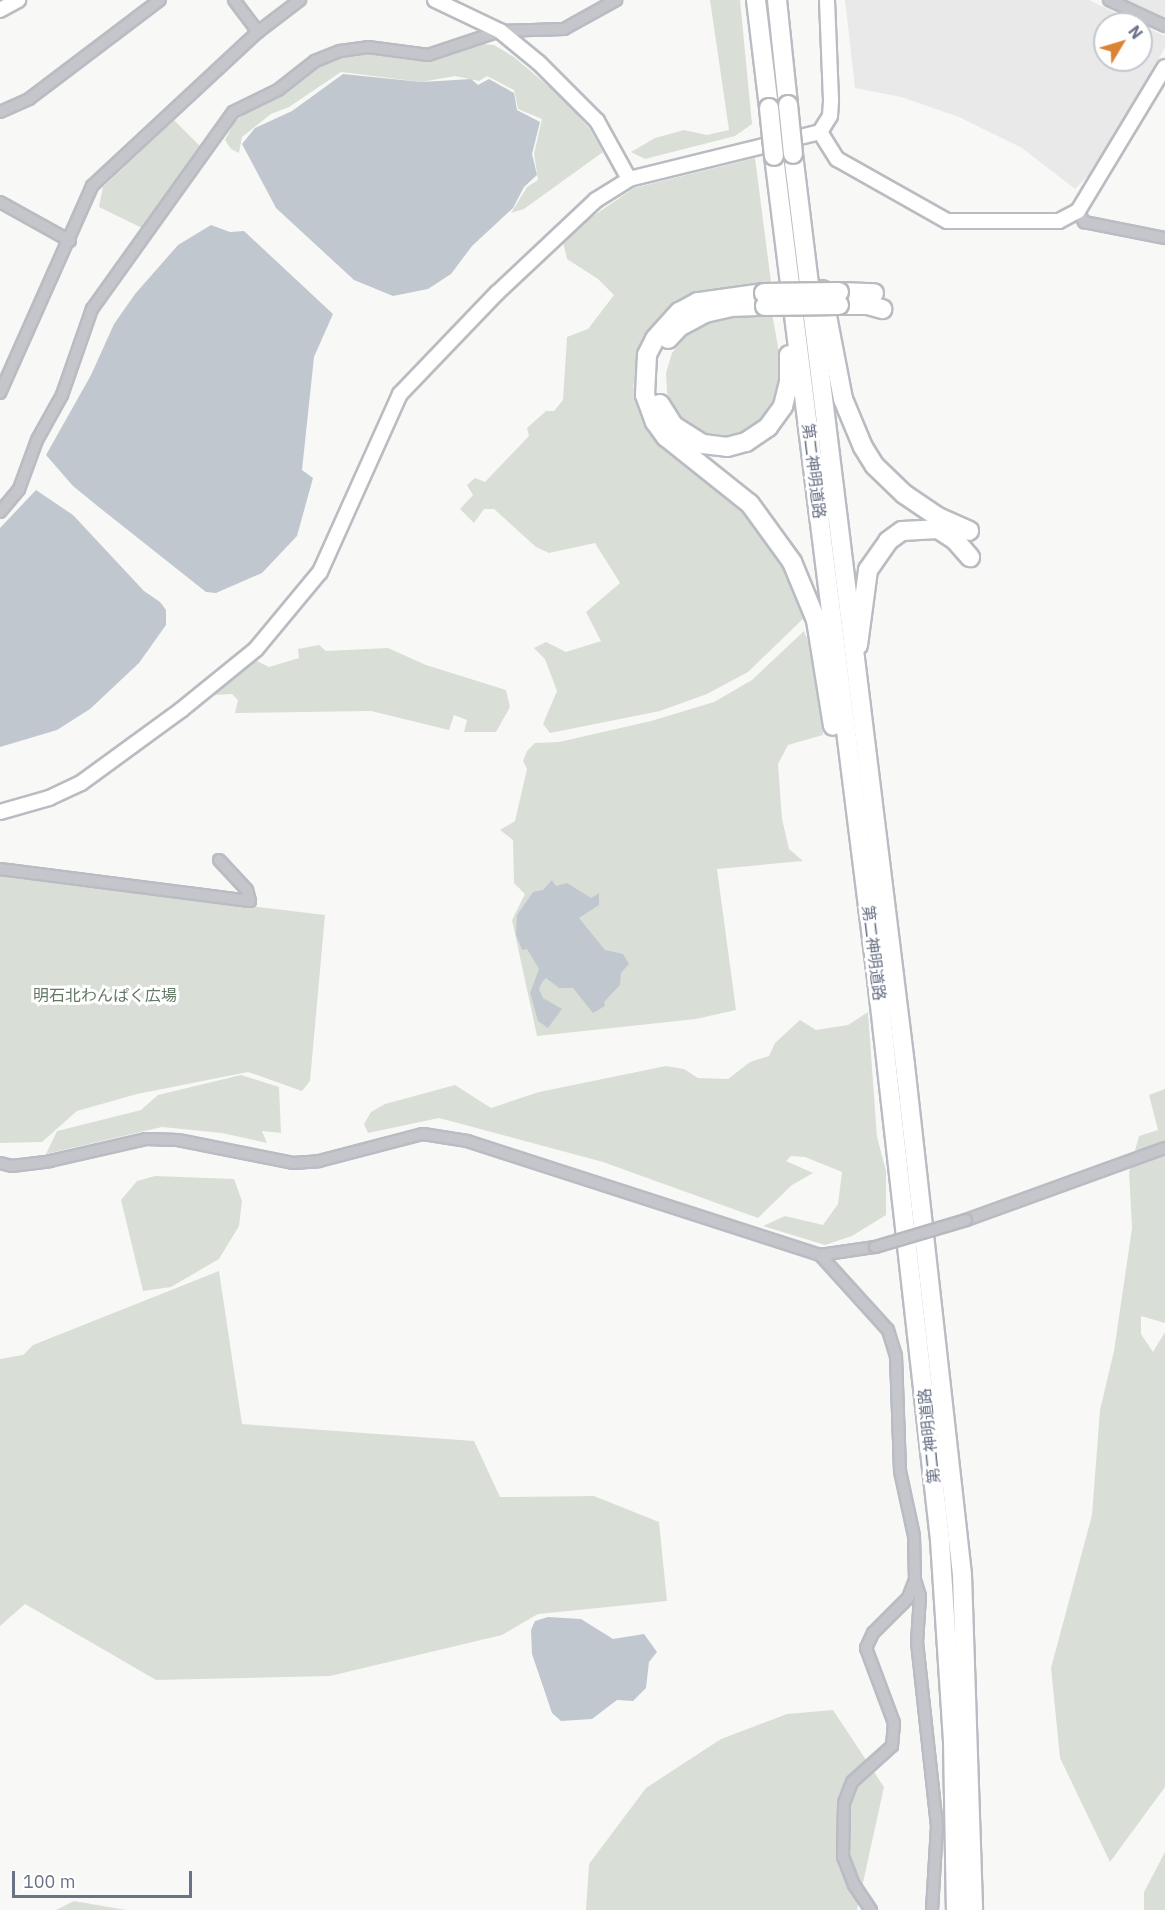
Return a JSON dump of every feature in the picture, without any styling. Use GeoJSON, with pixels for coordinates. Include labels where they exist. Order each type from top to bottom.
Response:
{"type":"FeatureCollection","features":[{"type":"Feature","properties":{"kind":"highway","name":"第二神明道路"},"geometry":{"type":"LineString","coordinates":[[756,0],[859,812],[940,1540],[953,1741],[956,1910]]}},
{"type":"Feature","properties":{"kind":"highway","name":"第二神明道路"},"geometry":{"type":"LineString","coordinates":[[777,0],[793,154],[803,219],[855,666],[859,812],[905,1065],[962,1575],[973,1910]]}},
{"type":"Feature","properties":{"kind":"highway"},"geometry":{"type":"LineString","coordinates":[[803,219],[819,274],[843,399],[863,447],[875,466],[904,494],[938,517],[969,531]]}},
{"type":"Feature","properties":{"kind":"highway"},"geometry":{"type":"LineString","coordinates":[[859,812],[816,620],[806,588],[775,534],[750,504],[666,437],[655,422],[645,395],[647,355],[655,339],[679,312],[698,302],[839,298],[874,293]]}},
{"type":"Feature","properties":{"kind":"highway"},"geometry":{"type":"LineString","coordinates":[[839,298],[882,309]]}},
{"type":"Feature","properties":{"kind":"highway"},"geometry":{"type":"LineString","coordinates":[[764,299],[705,313],[679,327],[660,351],[654,382],[658,399],[664,415],[684,435],[703,444],[727,447],[746,442],[768,427],[783,406],[789,382],[795,318]]}},
{"type":"Feature","properties":{"kind":"highway"},"geometry":{"type":"LineString","coordinates":[[855,666],[868,570],[888,541],[902,531],[938,529],[955,540],[970,557]]}},
{"type":"Feature","properties":{"kind":"street"},"geometry":{"type":"LineString","coordinates":[[0,10],[18,0]]}},
{"type":"Feature","properties":{"kind":"street"},"geometry":{"type":"LineString","coordinates":[[0,112],[29,99],[160,0]]}},
{"type":"Feature","properties":{"kind":"street"},"geometry":{"type":"LineString","coordinates":[[234,0],[258,32]]}},
{"type":"Feature","properties":{"kind":"street"},"geometry":{"type":"LineString","coordinates":[[0,393],[70,241],[92,186],[258,32],[300,0]]}},
{"type":"Feature","properties":{"kind":"street"},"geometry":{"type":"LineString","coordinates":[[435,0],[500,31],[597,121],[629,179]]}},
{"type":"Feature","properties":{"kind":"street"},"geometry":{"type":"LineString","coordinates":[[0,512],[19,489],[37,440],[75,363],[92,309],[233,112],[278,90],[315,61],[340,51],[368,47],[428,55],[500,31],[564,29],[616,0]]}},
{"type":"Feature","properties":{"kind":"street"},"geometry":{"type":"LineString","coordinates":[[0,812],[49,798],[81,783],[256,649],[320,573],[400,394],[561,231],[596,200],[629,179],[820,132],[830,116],[831,100],[827,0]]}},
{"type":"Feature","properties":{"kind":"street"},"geometry":{"type":"LineString","coordinates":[[1109,0],[1165,27]]}},
{"type":"Feature","properties":{"kind":"street"},"geometry":{"type":"LineString","coordinates":[[820,132],[837,159],[947,221],[1039,223],[1070,218],[1078,211],[1165,67]]}},
{"type":"Feature","properties":{"kind":"street"},"geometry":{"type":"LineString","coordinates":[[0,202],[70,241]]}},
{"type":"Feature","properties":{"kind":"street"},"geometry":{"type":"LineString","coordinates":[[1078,211],[1083,222],[1165,238]]}},
{"type":"Feature","properties":{"kind":"street"},"geometry":{"type":"LineString","coordinates":[[0,869],[250,901],[247,890],[219,860]]}},
{"type":"Feature","properties":{"kind":"street"},"geometry":{"type":"LineString","coordinates":[[0,1163],[12,1166],[50,1161],[146,1139],[178,1140],[293,1163],[319,1161],[423,1134],[467,1141],[820,1255],[876,1247],[966,1220],[1165,1148]]}},
{"type":"Feature","properties":{"kind":"street"},"geometry":{"type":"LineString","coordinates":[[820,1255],[888,1330],[896,1356],[900,1471],[914,1536],[915,1580],[920,1596],[917,1642],[937,1826],[932,1910]]}},
{"type":"Feature","properties":{"kind":"street"},"geometry":{"type":"LineString","coordinates":[[871,1910],[854,1885],[843,1857],[844,1803],[852,1782],[892,1746],[894,1723],[866,1648],[873,1633],[908,1598],[915,1580]]}},
{"type":"Feature","properties":{"kind":"shaded area"},"geometry":{"type":"Polygon","coordinates":[[[845,0],[1089,0],[1114,12],[1093,12],[1093,72],[1151,72],[1092,172],[1075,189],[1022,148],[959,117],[901,97],[855,88],[845,0]]]}},
{"type":"Feature","properties":{"kind":"shaded area"},"geometry":{"type":"Polygon","coordinates":[[[1126,0],[1165,0],[1165,19],[1126,0]]]}},
{"type":"Feature","properties":{"kind":"shaded area"},"geometry":{"type":"Polygon","coordinates":[[[1153,30],[1165,36],[1165,48],[1153,68],[1153,30]]]}},
{"type":"Feature","properties":{"kind":"shaded area"},"geometry":{"type":"Polygon","coordinates":[[[343,74],[422,82],[471,79],[478,85],[489,79],[514,93],[517,110],[540,122],[532,154],[537,175],[524,187],[513,208],[472,246],[451,274],[428,289],[393,296],[354,280],[276,208],[242,144],[255,128],[292,111],[343,74]]]}},
{"type":"Feature","properties":{"kind":"shaded area"},"geometry":{"type":"Polygon","coordinates":[[[211,225],[230,232],[244,231],[333,314],[314,357],[302,470],[313,478],[297,536],[262,573],[216,593],[206,592],[100,508],[73,486],[46,455],[91,375],[114,324],[135,294],[178,245],[211,225]]]}},
{"type":"Feature","properties":{"kind":"shaded area"},"geometry":{"type":"Polygon","coordinates":[[[36,490],[73,515],[144,591],[160,602],[166,610],[166,625],[139,663],[90,709],[57,730],[0,747],[0,528],[36,490]]]}},
{"type":"Feature","properties":{"kind":"shaded area"},"geometry":{"type":"Polygon","coordinates":[[[552,880],[556,886],[567,883],[591,898],[599,893],[599,905],[579,918],[605,950],[623,954],[629,964],[621,973],[620,985],[604,1002],[605,1006],[593,1013],[573,988],[559,988],[546,978],[539,989],[543,998],[562,1009],[548,1028],[538,1021],[530,993],[539,969],[527,949],[522,950],[516,934],[517,915],[533,892],[543,890],[552,880]]]}},
{"type":"Feature","properties":{"kind":"shaded area"},"geometry":{"type":"Polygon","coordinates":[[[548,1617],[581,1619],[613,1639],[644,1634],[657,1652],[649,1662],[646,1688],[633,1701],[617,1700],[592,1719],[561,1721],[552,1713],[532,1654],[531,1630],[535,1621],[548,1617]]]}},
{"type":"Feature","properties":{"kind":"green space"},"geometry":{"type":"Polygon","coordinates":[[[710,0],[740,0],[752,124],[735,136],[645,159],[631,152],[655,138],[684,130],[707,135],[729,130],[710,0]]]}},
{"type":"Feature","properties":{"kind":"green space"},"geometry":{"type":"Polygon","coordinates":[[[483,44],[494,45],[514,57],[560,96],[590,129],[603,152],[524,209],[511,213],[527,187],[538,180],[534,154],[542,119],[518,109],[514,90],[487,76],[479,81],[455,76],[422,82],[341,72],[289,107],[271,114],[242,137],[239,153],[231,149],[225,140],[235,121],[261,103],[275,99],[324,61],[351,51],[421,60],[483,44]]]}},
{"type":"Feature","properties":{"kind":"green space"},"geometry":{"type":"Polygon","coordinates":[[[174,120],[200,146],[184,176],[142,228],[99,207],[103,187],[174,120]]]}},
{"type":"Feature","properties":{"kind":"green space"},"geometry":{"type":"Polygon","coordinates":[[[755,158],[771,282],[712,291],[686,300],[660,318],[645,336],[633,386],[644,419],[657,440],[739,505],[770,543],[807,615],[748,672],[707,694],[660,711],[550,733],[543,724],[557,691],[545,659],[534,648],[546,642],[566,652],[601,641],[586,612],[620,583],[595,543],[549,553],[536,547],[494,509],[484,509],[474,523],[460,509],[473,495],[467,485],[475,478],[485,482],[529,436],[527,428],[546,411],[554,411],[563,400],[567,337],[588,329],[614,295],[598,279],[567,259],[563,242],[583,223],[634,188],[755,158]]]}},
{"type":"Feature","properties":{"kind":"green space"},"geometry":{"type":"Polygon","coordinates":[[[772,313],[780,358],[778,399],[751,429],[721,438],[705,434],[681,419],[667,393],[666,373],[672,353],[694,327],[713,318],[772,313]]]}},
{"type":"Feature","properties":{"kind":"green space"},"geometry":{"type":"Polygon","coordinates":[[[804,631],[812,651],[823,735],[788,745],[778,764],[782,819],[789,849],[803,861],[717,869],[736,1010],[696,1019],[537,1036],[512,920],[525,894],[514,883],[513,840],[500,830],[515,821],[527,769],[523,761],[527,751],[535,743],[559,742],[651,721],[714,702],[752,680],[804,631]]]}},
{"type":"Feature","properties":{"kind":"green space"},"geometry":{"type":"Polygon","coordinates":[[[319,645],[326,651],[388,648],[426,665],[506,690],[510,707],[496,732],[464,732],[467,720],[454,715],[449,730],[371,711],[235,713],[238,700],[232,694],[213,695],[255,660],[269,667],[299,658],[298,649],[319,645]]]}},
{"type":"Feature","properties":{"kind":"green space","name":"明石北わんぱく広場"},"geometry":{"type":"Polygon","coordinates":[[[0,876],[325,915],[310,1081],[302,1091],[248,1072],[137,1094],[77,1111],[42,1142],[0,1143],[0,876]]]}},
{"type":"Feature","properties":{"kind":"green space"},"geometry":{"type":"Polygon","coordinates":[[[868,1012],[877,1137],[886,1171],[886,1215],[852,1236],[825,1245],[763,1226],[785,1216],[823,1225],[838,1204],[842,1172],[805,1157],[791,1156],[786,1161],[813,1173],[792,1185],[758,1218],[603,1162],[439,1118],[368,1133],[364,1124],[371,1112],[385,1104],[455,1085],[491,1108],[539,1092],[666,1066],[684,1069],[698,1078],[728,1079],[750,1062],[769,1056],[775,1043],[800,1020],[816,1030],[848,1025],[868,1012]]]}},
{"type":"Feature","properties":{"kind":"green space"},"geometry":{"type":"Polygon","coordinates":[[[241,1075],[279,1087],[281,1133],[262,1131],[267,1143],[222,1133],[162,1127],[46,1154],[57,1131],[141,1110],[158,1095],[241,1075]]]}},
{"type":"Feature","properties":{"kind":"green space"},"geometry":{"type":"Polygon","coordinates":[[[1165,1089],[1165,1323],[1141,1316],[1141,1334],[1153,1352],[1165,1332],[1165,1787],[1110,1862],[1060,1758],[1051,1668],[1092,1515],[1100,1410],[1114,1351],[1132,1228],[1129,1172],[1139,1136],[1158,1130],[1149,1095],[1165,1089]]]}},
{"type":"Feature","properties":{"kind":"green space"},"geometry":{"type":"Polygon","coordinates":[[[155,1176],[234,1179],[242,1201],[239,1226],[219,1259],[171,1287],[143,1291],[121,1200],[137,1181],[155,1176]]]}},
{"type":"Feature","properties":{"kind":"green space"},"geometry":{"type":"Polygon","coordinates":[[[219,1271],[242,1424],[474,1441],[500,1497],[594,1496],[659,1522],[667,1601],[538,1614],[502,1635],[330,1676],[156,1680],[25,1604],[0,1626],[0,1359],[23,1355],[33,1345],[219,1271]]]}},
{"type":"Feature","properties":{"kind":"green space"},"geometry":{"type":"Polygon","coordinates":[[[833,1710],[884,1787],[857,1910],[586,1910],[589,1864],[646,1788],[721,1739],[787,1714],[833,1710]]]}},
{"type":"Feature","properties":{"kind":"green space"},"geometry":{"type":"Polygon","coordinates":[[[1165,1852],[1165,1910],[1144,1910],[1144,1892],[1165,1852]]]}},
{"type":"Feature","properties":{"kind":"green space"},"geometry":{"type":"Polygon","coordinates":[[[74,1901],[126,1910],[56,1910],[74,1901]]]}}]}
